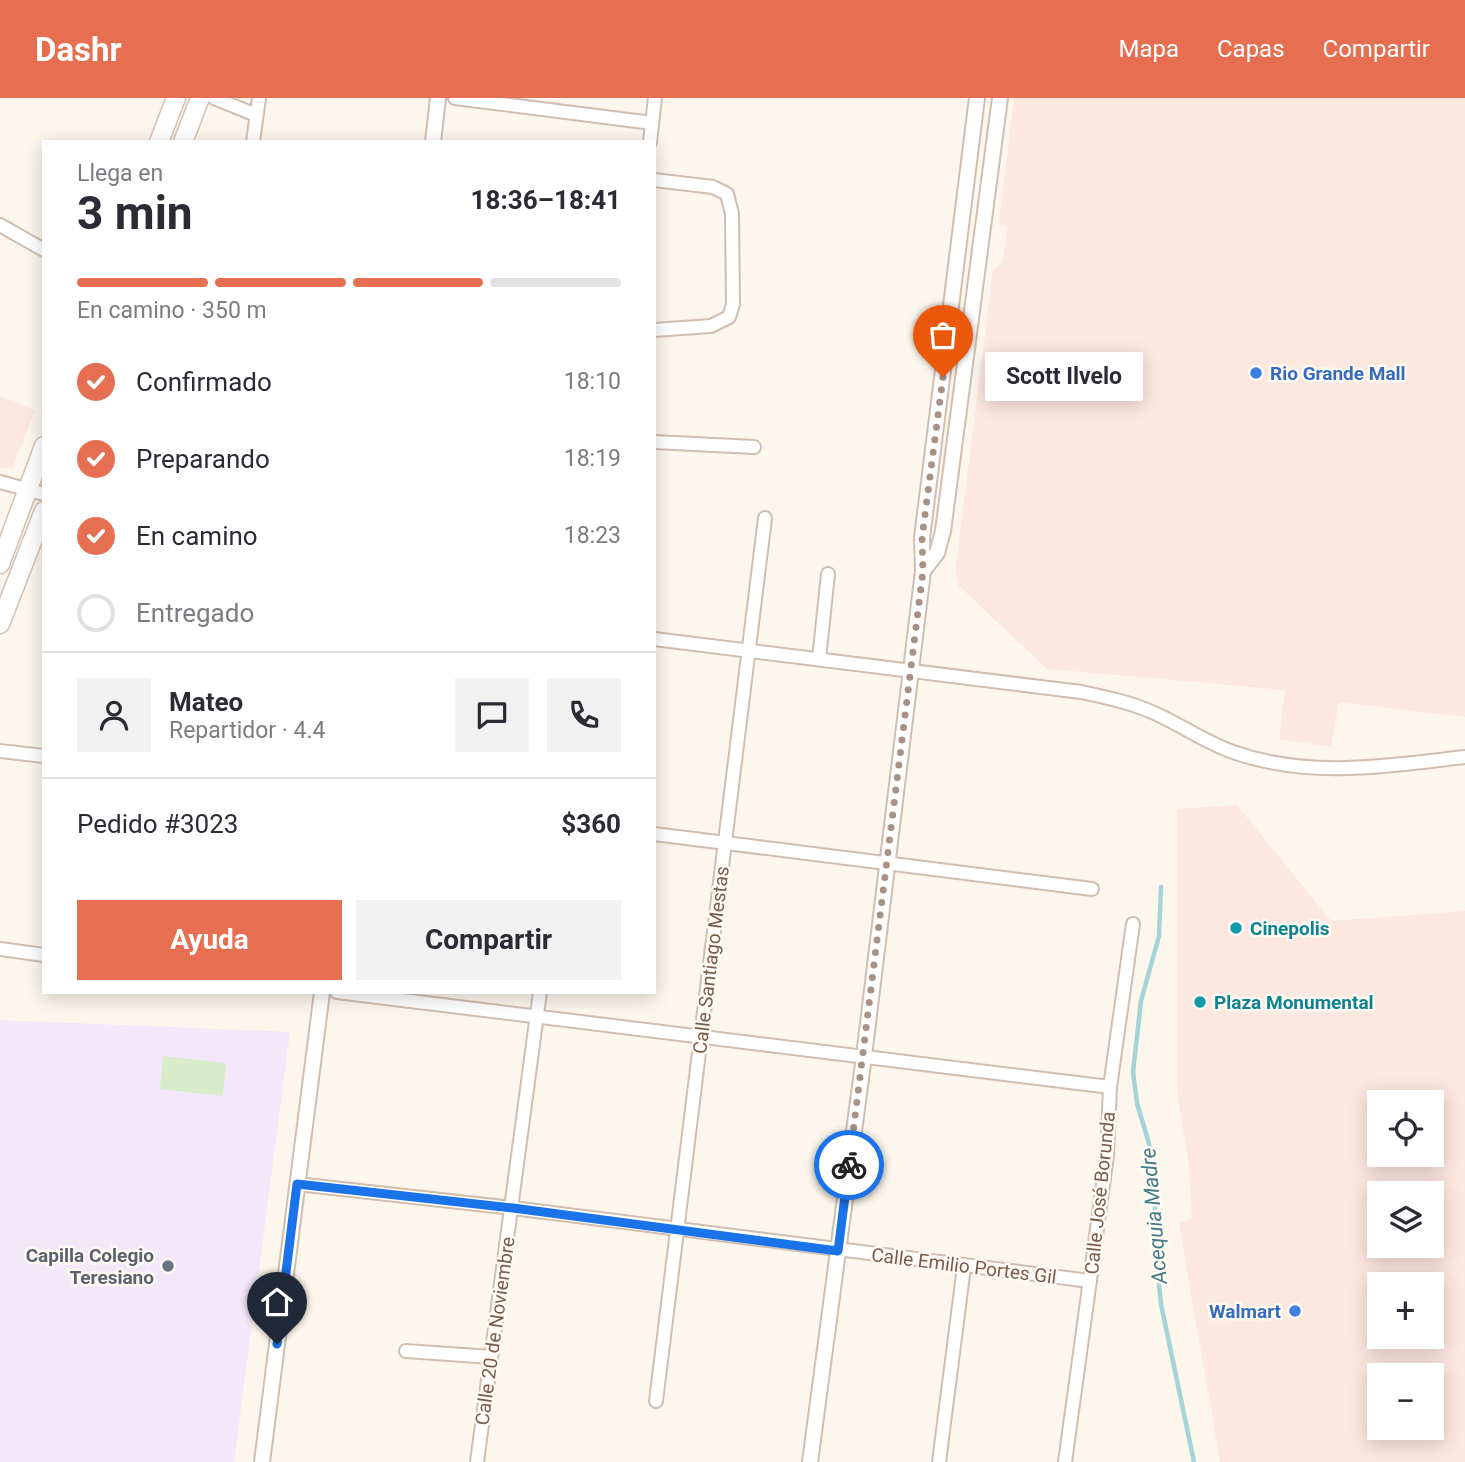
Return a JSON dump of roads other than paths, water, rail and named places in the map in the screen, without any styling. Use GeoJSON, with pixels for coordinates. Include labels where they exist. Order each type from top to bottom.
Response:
{"type":"FeatureCollection","features":[{"type":"Feature","properties":{"kind":"main road"},"geometry":{"type":"LineString","coordinates":[[160,140],[176,98]]}},
{"type":"Feature","properties":{"kind":"main road"},"geometry":{"type":"LineString","coordinates":[[184,140],[200,98]]}},
{"type":"Feature","properties":{"kind":"main road"},"geometry":{"type":"LineString","coordinates":[[0,564],[36,491],[42,457]]}},
{"type":"Feature","properties":{"kind":"main road"},"geometry":{"type":"LineString","coordinates":[[0,624],[42,516]]}},
{"type":"Feature","properties":{"kind":"street"},"geometry":{"type":"LineString","coordinates":[[214,98],[256,115]]}},
{"type":"Feature","properties":{"kind":"street"},"geometry":{"type":"LineString","coordinates":[[253,140],[259,98]]}},
{"type":"Feature","properties":{"kind":"street"},"geometry":{"type":"LineString","coordinates":[[433,140],[438,98]]}},
{"type":"Feature","properties":{"kind":"street"},"geometry":{"type":"LineString","coordinates":[[455,98],[652,123]]}},
{"type":"Feature","properties":{"kind":"street"},"geometry":{"type":"LineString","coordinates":[[650,140],[655,98]]}},
{"type":"Feature","properties":{"kind":"street"},"geometry":{"type":"LineString","coordinates":[[810,1462],[888,862],[923,571],[922,538],[977,98]]}},
{"type":"Feature","properties":{"kind":"street"},"geometry":{"type":"LineString","coordinates":[[923,571],[937,553],[943,531],[1000,98]]}},
{"type":"Feature","properties":{"kind":"street"},"geometry":{"type":"LineString","coordinates":[[656,180],[713,187],[727,194],[732,214],[733,278],[732,310],[725,322],[711,326],[656,330]]}},
{"type":"Feature","properties":{"kind":"street"},"geometry":{"type":"LineString","coordinates":[[0,225],[42,249]]}},
{"type":"Feature","properties":{"kind":"street"},"geometry":{"type":"LineString","coordinates":[[656,442],[754,447]]}},
{"type":"Feature","properties":{"kind":"street"},"geometry":{"type":"LineString","coordinates":[[0,482],[36,491]]}},
{"type":"Feature","properties":{"kind":"street","name":"Calle Santiago Mestas"},"geometry":{"type":"LineString","coordinates":[[656,1401],[765,518]]}},
{"type":"Feature","properties":{"kind":"street"},"geometry":{"type":"LineString","coordinates":[[820,659],[828,574]]}},
{"type":"Feature","properties":{"kind":"street"},"geometry":{"type":"LineString","coordinates":[[656,639],[911,670],[1116,699],[1154,713],[1217,746],[1304,769],[1340,770],[1465,757]]}},
{"type":"Feature","properties":{"kind":"street"},"geometry":{"type":"LineString","coordinates":[[0,751],[42,756]]}},
{"type":"Feature","properties":{"kind":"street"},"geometry":{"type":"LineString","coordinates":[[656,834],[1092,889]]}},
{"type":"Feature","properties":{"kind":"street","name":"Calle José Borunda"},"geometry":{"type":"LineString","coordinates":[[1065,1462],[1107,1156],[1110,1087],[1133,923]]}},
{"type":"Feature","properties":{"kind":"street"},"geometry":{"type":"LineString","coordinates":[[0,949],[42,955]]}},
{"type":"Feature","properties":{"kind":"street"},"geometry":{"type":"LineString","coordinates":[[262,1462],[322,994]]}},
{"type":"Feature","properties":{"kind":"street"},"geometry":{"type":"LineString","coordinates":[[354,994],[1110,1087]]}},
{"type":"Feature","properties":{"kind":"street","name":"Calle 20 de Noviembre"},"geometry":{"type":"LineString","coordinates":[[477,1462],[540,994]]}},
{"type":"Feature","properties":{"kind":"street","name":"Calle Emilio Portes Gil"},"geometry":{"type":"LineString","coordinates":[[297,1184],[513,1208],[964,1267],[1090,1280]]}},
{"type":"Feature","properties":{"kind":"street"},"geometry":{"type":"LineString","coordinates":[[939,1462],[964,1267]]}},
{"type":"Feature","properties":{"kind":"street"},"geometry":{"type":"LineString","coordinates":[[406,1350],[491,1357]]}},
{"type":"Feature","properties":{"kind":"waterway","name":"Acequia Madre"},"geometry":{"type":"LineString","coordinates":[[1161,887],[1159,936],[1141,1001],[1133,1072],[1137,1103],[1152,1154],[1155,1179],[1155,1245],[1161,1304],[1194,1462]]}},
{"type":"Feature","properties":{"kind":"place","name":"Rio Grande Mall"},"geometry":{"type":"Point","coordinates":[1256,373]}},
{"type":"Feature","properties":{"kind":"place","name":"Scott Ilvelo"},"geometry":{"type":"Point","coordinates":[943,377]}},
{"type":"Feature","properties":{"kind":"place","name":"Cinepolis"},"geometry":{"type":"Point","coordinates":[1236,928]}},
{"type":"Feature","properties":{"kind":"place","name":"Plaza Monumental"},"geometry":{"type":"Point","coordinates":[1200,1002]}},
{"type":"Feature","properties":{"kind":"place","name":"Capilla Colegio Teresiano"},"geometry":{"type":"Point","coordinates":[168,1266]}},
{"type":"Feature","properties":{"kind":"place","name":"Walmart"},"geometry":{"type":"Point","coordinates":[1295,1311]}}]}
